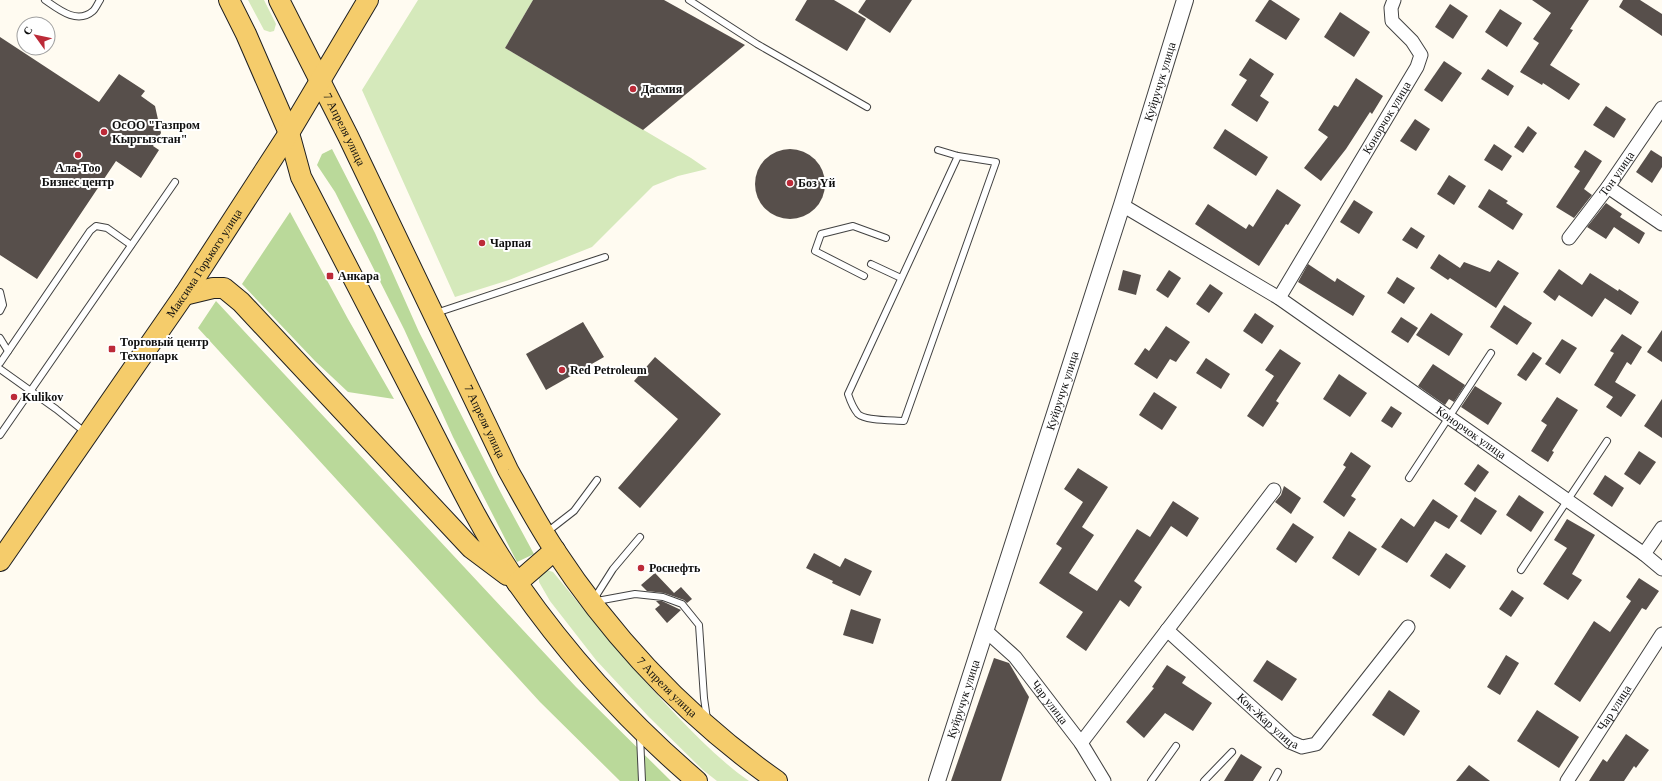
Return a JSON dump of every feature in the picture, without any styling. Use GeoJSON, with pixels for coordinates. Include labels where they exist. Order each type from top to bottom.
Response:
{"type":"FeatureCollection","features":[{"type":"Feature","properties":{"kind":"main road"},"geometry":{"type":"LineString","coordinates":[[229,0],[246,34],[289,133],[301,177],[470,505],[517,583],[557,638],[596,684],[640,730],[697,781]]}},
{"type":"Feature","properties":{"kind":"main road","name":"7 Апреля улица"},"geometry":{"type":"LineString","coordinates":[[279,0],[321,80],[508,470],[550,542],[592,602],[638,658],[669,690],[708,726],[760,769],[777,781]]}},
{"type":"Feature","properties":{"kind":"main road","name":"Максима Горького улица"},"geometry":{"type":"LineString","coordinates":[[0,561],[184,295],[289,133],[368,0]]}},
{"type":"Feature","properties":{"kind":"main road"},"geometry":{"type":"LineString","coordinates":[[184,295],[213,288],[224,288],[241,302],[471,548],[517,583]]}},
{"type":"Feature","properties":{"kind":"main road"},"geometry":{"type":"LineString","coordinates":[[517,583],[550,542]]}},
{"type":"Feature","properties":{"kind":"street","name":"Куйручук улица"},"geometry":{"type":"LineString","coordinates":[[937,781],[1122,205],[1185,0]]}},
{"type":"Feature","properties":{"kind":"street","name":"Конорчок улица"},"geometry":{"type":"LineString","coordinates":[[1279,298],[1417,67],[1421,55],[1412,41],[1392,21],[1391,8],[1394,0]]}},
{"type":"Feature","properties":{"kind":"street","name":"Тон улица"},"geometry":{"type":"LineString","coordinates":[[1569,238],[1608,187],[1662,108]]}},
{"type":"Feature","properties":{"kind":"street"},"geometry":{"type":"LineString","coordinates":[[1608,187],[1662,224]]}},
{"type":"Feature","properties":{"kind":"street","name":"Конорчок улица"},"geometry":{"type":"LineString","coordinates":[[1122,205],[1279,298],[1568,500],[1644,554],[1662,569]]}},
{"type":"Feature","properties":{"kind":"street"},"geometry":{"type":"LineString","coordinates":[[1081,743],[1274,490]]}},
{"type":"Feature","properties":{"kind":"street"},"geometry":{"type":"LineString","coordinates":[[1644,554],[1662,528]]}},
{"type":"Feature","properties":{"kind":"street","name":"Кок-Жар улица"},"geometry":{"type":"LineString","coordinates":[[1167,630],[1290,742],[1302,748],[1316,744],[1408,627]]}},
{"type":"Feature","properties":{"kind":"street","name":"Чар улица"},"geometry":{"type":"LineString","coordinates":[[986,631],[1015,657],[1081,743],[1104,781]]}},
{"type":"Feature","properties":{"kind":"street","name":"Чар улица"},"geometry":{"type":"LineString","coordinates":[[1567,781],[1662,634]]}},
{"type":"Feature","properties":{"kind":"lane"},"geometry":{"type":"LineString","coordinates":[[45,0],[70,16],[82,16],[93,11],[100,0]]}},
{"type":"Feature","properties":{"kind":"lane"},"geometry":{"type":"LineString","coordinates":[[689,0],[757,44],[867,107]]}},
{"type":"Feature","properties":{"kind":"lane"},"geometry":{"type":"LineString","coordinates":[[938,150],[958,156],[996,162],[904,421],[868,418],[859,415],[852,405],[848,394],[958,156]]}},
{"type":"Feature","properties":{"kind":"lane"},"geometry":{"type":"LineString","coordinates":[[0,435],[175,182]]}},
{"type":"Feature","properties":{"kind":"lane"},"geometry":{"type":"LineString","coordinates":[[0,363],[90,231],[96,226],[107,228],[131,245]]}},
{"type":"Feature","properties":{"kind":"lane"},"geometry":{"type":"LineString","coordinates":[[864,276],[815,251],[821,234],[854,226],[886,238]]}},
{"type":"Feature","properties":{"kind":"lane"},"geometry":{"type":"LineString","coordinates":[[434,313],[605,257]]}},
{"type":"Feature","properties":{"kind":"lane"},"geometry":{"type":"LineString","coordinates":[[871,264],[901,278]]}},
{"type":"Feature","properties":{"kind":"lane"},"geometry":{"type":"LineString","coordinates":[[0,292],[3,305],[0,311]]}},
{"type":"Feature","properties":{"kind":"lane"},"geometry":{"type":"LineString","coordinates":[[0,338],[8,351]]}},
{"type":"Feature","properties":{"kind":"lane"},"geometry":{"type":"LineString","coordinates":[[1409,478],[1448,416],[1491,353]]}},
{"type":"Feature","properties":{"kind":"lane"},"geometry":{"type":"LineString","coordinates":[[0,369],[88,434]]}},
{"type":"Feature","properties":{"kind":"lane"},"geometry":{"type":"LineString","coordinates":[[1521,570],[1606,441]]}},
{"type":"Feature","properties":{"kind":"lane"},"geometry":{"type":"LineString","coordinates":[[550,542],[597,480]]}},
{"type":"Feature","properties":{"kind":"lane"},"geometry":{"type":"LineString","coordinates":[[592,602],[613,569],[640,537]]}},
{"type":"Feature","properties":{"kind":"lane"},"geometry":{"type":"LineString","coordinates":[[592,602],[634,594],[663,597],[682,604],[699,625],[704,698],[708,726]]}},
{"type":"Feature","properties":{"kind":"lane"},"geometry":{"type":"LineString","coordinates":[[640,730],[642,781]]}},
{"type":"Feature","properties":{"kind":"lane"},"geometry":{"type":"LineString","coordinates":[[1151,781],[1176,746]]}},
{"type":"Feature","properties":{"kind":"lane"},"geometry":{"type":"LineString","coordinates":[[1204,781],[1232,752]]}},
{"type":"Feature","properties":{"kind":"lane"},"geometry":{"type":"LineString","coordinates":[[1273,781],[1278,772]]}},
{"type":"Feature","properties":{"kind":"green space"},"geometry":{"type":"Polygon","coordinates":[[[248,0],[264,0],[276,24],[274,31],[270,32],[264,30],[248,0]]]}},
{"type":"Feature","properties":{"kind":"green space"},"geometry":{"type":"Polygon","coordinates":[[[418,0],[533,0],[505,48],[691,158],[707,169],[678,176],[653,186],[592,247],[509,280],[455,297],[362,90],[418,0]]]}},
{"type":"Feature","properties":{"kind":"green space"},"geometry":{"type":"Polygon","coordinates":[[[332,149],[375,233],[419,332],[501,493],[534,554],[517,562],[453,437],[404,329],[335,192],[317,165],[322,154],[332,149]]]}},
{"type":"Feature","properties":{"kind":"green space"},"geometry":{"type":"Polygon","coordinates":[[[290,212],[348,319],[394,399],[348,392],[315,361],[242,284],[290,212]]]}},
{"type":"Feature","properties":{"kind":"green space"},"geometry":{"type":"Polygon","coordinates":[[[216,301],[576,687],[671,781],[620,781],[540,702],[198,328],[216,301]]]}},
{"type":"Feature","properties":{"kind":"green space"},"geometry":{"type":"Polygon","coordinates":[[[547,570],[553,572],[629,663],[677,716],[721,759],[749,781],[717,781],[703,770],[649,717],[596,660],[550,601],[539,582],[539,576],[547,570]]]}},
{"type":"Feature","properties":{"kind":"building","name":"Дасмия"},"geometry":{"type":"Polygon","coordinates":[[[533,0],[664,0],[745,45],[643,130],[505,48],[533,0]]]}},
{"type":"Feature","properties":{"kind":"building"},"geometry":{"type":"Polygon","coordinates":[[[807,0],[834,0],[866,19],[847,51],[795,20],[807,0]]]}},
{"type":"Feature","properties":{"kind":"building"},"geometry":{"type":"Polygon","coordinates":[[[866,0],[912,0],[890,33],[858,12],[866,0]]]}},
{"type":"Feature","properties":{"kind":"building"},"geometry":{"type":"Polygon","coordinates":[[[1269,0],[1300,19],[1286,40],[1255,21],[1269,0]]]}},
{"type":"Feature","properties":{"kind":"building"},"geometry":{"type":"Polygon","coordinates":[[[1532,0],[1589,0],[1570,29],[1573,30],[1550,65],[1580,84],[1569,100],[1543,83],[1542,85],[1520,72],[1539,43],[1533,39],[1551,13],[1532,0]]]}},
{"type":"Feature","properties":{"kind":"building"},"geometry":{"type":"Polygon","coordinates":[[[1623,0],[1640,0],[1662,14],[1662,36],[1619,7],[1623,0]]]}},
{"type":"Feature","properties":{"kind":"building"},"geometry":{"type":"Polygon","coordinates":[[[1450,4],[1468,16],[1453,39],[1435,27],[1450,4]]]}},
{"type":"Feature","properties":{"kind":"building"},"geometry":{"type":"Polygon","coordinates":[[[1500,9],[1522,23],[1507,47],[1485,32],[1500,9]]]}},
{"type":"Feature","properties":{"kind":"building"},"geometry":{"type":"Polygon","coordinates":[[[1340,12],[1370,32],[1354,57],[1324,37],[1340,12]]]}},
{"type":"Feature","properties":{"kind":"building","name":"Ала-Тоо Бизнес центр"},"geometry":{"type":"Polygon","coordinates":[[[0,37],[16,48],[16,56],[29,56],[99,102],[119,74],[145,91],[141,96],[155,106],[161,133],[153,146],[159,150],[141,178],[116,161],[37,279],[0,255],[0,37]]]}},
{"type":"Feature","properties":{"kind":"building"},"geometry":{"type":"Polygon","coordinates":[[[1250,58],[1274,74],[1260,96],[1269,102],[1257,122],[1231,105],[1247,80],[1239,75],[1250,58]]]}},
{"type":"Feature","properties":{"kind":"building"},"geometry":{"type":"Polygon","coordinates":[[[1444,61],[1462,73],[1442,102],[1424,90],[1444,61]]]}},
{"type":"Feature","properties":{"kind":"building"},"geometry":{"type":"Polygon","coordinates":[[[1488,69],[1514,86],[1508,96],[1481,79],[1488,69]]]}},
{"type":"Feature","properties":{"kind":"building"},"geometry":{"type":"Polygon","coordinates":[[[1356,78],[1383,96],[1372,114],[1370,112],[1346,149],[1321,181],[1304,168],[1328,137],[1318,130],[1334,105],[1338,107],[1356,78]]]}},
{"type":"Feature","properties":{"kind":"building"},"geometry":{"type":"Polygon","coordinates":[[[1606,106],[1626,119],[1614,138],[1593,125],[1606,106]]]}},
{"type":"Feature","properties":{"kind":"building"},"geometry":{"type":"Polygon","coordinates":[[[1415,119],[1430,129],[1416,151],[1400,141],[1415,119]]]}},
{"type":"Feature","properties":{"kind":"building"},"geometry":{"type":"Polygon","coordinates":[[[1528,126],[1537,133],[1523,153],[1514,147],[1528,126]]]}},
{"type":"Feature","properties":{"kind":"building"},"geometry":{"type":"Polygon","coordinates":[[[1225,129],[1268,157],[1256,176],[1213,148],[1225,129]]]}},
{"type":"Feature","properties":{"kind":"building"},"geometry":{"type":"Polygon","coordinates":[[[1494,144],[1512,156],[1502,171],[1484,160],[1494,144]]]}},
{"type":"Feature","properties":{"kind":"building","name":"Боз Үй"},"geometry":{"type":"Polygon","coordinates":[[[783,149],[797,149],[810,155],[819,164],[823,170],[825,184],[823,198],[815,209],[804,217],[797,219],[783,219],[776,217],[765,209],[757,198],[755,191],[755,177],[757,170],[765,159],[776,151],[783,149]]]}},
{"type":"Feature","properties":{"kind":"building"},"geometry":{"type":"Polygon","coordinates":[[[1585,150],[1602,161],[1584,189],[1592,195],[1574,218],[1556,207],[1580,171],[1574,167],[1585,150]]]}},
{"type":"Feature","properties":{"kind":"building"},"geometry":{"type":"Polygon","coordinates":[[[1651,150],[1662,157],[1662,167],[1652,183],[1636,172],[1651,150]]]}},
{"type":"Feature","properties":{"kind":"building"},"geometry":{"type":"Polygon","coordinates":[[[1449,175],[1466,186],[1454,205],[1437,194],[1449,175]]]}},
{"type":"Feature","properties":{"kind":"building"},"geometry":{"type":"Polygon","coordinates":[[[1277,189],[1301,205],[1288,225],[1286,224],[1259,266],[1195,224],[1208,204],[1246,229],[1249,224],[1253,227],[1277,189]]]}},
{"type":"Feature","properties":{"kind":"building"},"geometry":{"type":"Polygon","coordinates":[[[1489,189],[1508,201],[1506,203],[1523,214],[1513,230],[1478,207],[1489,189]]]}},
{"type":"Feature","properties":{"kind":"building"},"geometry":{"type":"Polygon","coordinates":[[[1354,200],[1373,212],[1359,234],[1340,222],[1354,200]]]}},
{"type":"Feature","properties":{"kind":"building"},"geometry":{"type":"Polygon","coordinates":[[[1606,203],[1622,214],[1620,217],[1645,233],[1639,244],[1614,227],[1606,239],[1587,227],[1606,203]]]}},
{"type":"Feature","properties":{"kind":"building"},"geometry":{"type":"Polygon","coordinates":[[[1411,227],[1425,236],[1417,249],[1402,240],[1411,227]]]}},
{"type":"Feature","properties":{"kind":"building"},"geometry":{"type":"Polygon","coordinates":[[[1439,254],[1460,268],[1464,262],[1490,272],[1498,260],[1519,273],[1496,308],[1450,278],[1448,280],[1430,268],[1439,254]]]}},
{"type":"Feature","properties":{"kind":"building"},"geometry":{"type":"Polygon","coordinates":[[[1308,264],[1335,282],[1337,278],[1365,296],[1353,316],[1298,282],[1308,264]]]}},
{"type":"Feature","properties":{"kind":"building"},"geometry":{"type":"Polygon","coordinates":[[[1559,269],[1582,285],[1590,273],[1618,291],[1619,289],[1639,302],[1631,315],[1605,298],[1592,317],[1559,295],[1555,301],[1543,292],[1559,269]]]}},
{"type":"Feature","properties":{"kind":"building"},"geometry":{"type":"Polygon","coordinates":[[[1123,270],[1141,275],[1136,295],[1118,290],[1123,270]]]}},
{"type":"Feature","properties":{"kind":"building"},"geometry":{"type":"Polygon","coordinates":[[[1169,270],[1181,278],[1168,298],[1156,290],[1169,270]]]}},
{"type":"Feature","properties":{"kind":"building"},"geometry":{"type":"Polygon","coordinates":[[[1397,277],[1415,288],[1404,304],[1387,293],[1397,277]]]}},
{"type":"Feature","properties":{"kind":"building"},"geometry":{"type":"Polygon","coordinates":[[[1210,284],[1223,293],[1209,313],[1196,304],[1210,284]]]}},
{"type":"Feature","properties":{"kind":"building"},"geometry":{"type":"Polygon","coordinates":[[[1504,305],[1532,323],[1517,345],[1490,327],[1504,305]]]}},
{"type":"Feature","properties":{"kind":"building"},"geometry":{"type":"Polygon","coordinates":[[[1255,313],[1274,326],[1262,344],[1243,331],[1255,313]]]}},
{"type":"Feature","properties":{"kind":"building"},"geometry":{"type":"Polygon","coordinates":[[[1431,313],[1463,334],[1449,356],[1416,335],[1431,313]]]}},
{"type":"Feature","properties":{"kind":"building"},"geometry":{"type":"Polygon","coordinates":[[[1401,317],[1418,328],[1408,343],[1391,332],[1401,317]]]}},
{"type":"Feature","properties":{"kind":"building"},"geometry":{"type":"Polygon","coordinates":[[[583,322],[604,357],[546,390],[526,354],[583,322]]]}},
{"type":"Feature","properties":{"kind":"building"},"geometry":{"type":"Polygon","coordinates":[[[1166,326],[1190,342],[1176,362],[1170,359],[1157,379],[1134,364],[1145,348],[1149,351],[1166,326]]]}},
{"type":"Feature","properties":{"kind":"building"},"geometry":{"type":"Polygon","coordinates":[[[1662,330],[1662,362],[1647,352],[1662,330]]]}},
{"type":"Feature","properties":{"kind":"building"},"geometry":{"type":"Polygon","coordinates":[[[1622,334],[1642,347],[1631,365],[1627,362],[1615,382],[1636,395],[1621,417],[1606,407],[1613,397],[1594,385],[1614,353],[1610,351],[1622,334]]]}},
{"type":"Feature","properties":{"kind":"building"},"geometry":{"type":"Polygon","coordinates":[[[1562,339],[1577,348],[1560,374],[1545,364],[1562,339]]]}},
{"type":"Feature","properties":{"kind":"building"},"geometry":{"type":"Polygon","coordinates":[[[1280,349],[1301,363],[1276,401],[1279,403],[1263,427],[1247,416],[1274,376],[1265,370],[1280,349]]]}},
{"type":"Feature","properties":{"kind":"building"},"geometry":{"type":"Polygon","coordinates":[[[1533,352],[1542,358],[1526,381],[1517,375],[1533,352]]]}},
{"type":"Feature","properties":{"kind":"building"},"geometry":{"type":"Polygon","coordinates":[[[655,357],[721,414],[640,508],[618,488],[678,419],[634,381],[655,357]]]}},
{"type":"Feature","properties":{"kind":"building"},"geometry":{"type":"Polygon","coordinates":[[[1206,358],[1230,374],[1221,389],[1196,373],[1206,358]]]}},
{"type":"Feature","properties":{"kind":"building"},"geometry":{"type":"Polygon","coordinates":[[[1433,364],[1465,385],[1454,402],[1449,399],[1445,405],[1418,386],[1433,364]]]}},
{"type":"Feature","properties":{"kind":"building"},"geometry":{"type":"Polygon","coordinates":[[[1339,374],[1367,393],[1350,417],[1323,399],[1339,374]]]}},
{"type":"Feature","properties":{"kind":"building"},"geometry":{"type":"Polygon","coordinates":[[[1475,386],[1502,403],[1488,425],[1461,407],[1475,386]]]}},
{"type":"Feature","properties":{"kind":"building"},"geometry":{"type":"Polygon","coordinates":[[[1154,392],[1177,407],[1162,430],[1139,415],[1154,392]]]}},
{"type":"Feature","properties":{"kind":"building"},"geometry":{"type":"Polygon","coordinates":[[[1557,397],[1578,410],[1552,451],[1554,452],[1548,462],[1531,451],[1547,425],[1541,421],[1557,397]]]}},
{"type":"Feature","properties":{"kind":"building"},"geometry":{"type":"Polygon","coordinates":[[[1662,399],[1662,438],[1644,426],[1662,399]]]}},
{"type":"Feature","properties":{"kind":"building"},"geometry":{"type":"Polygon","coordinates":[[[1391,406],[1402,413],[1392,428],[1381,421],[1391,406]]]}},
{"type":"Feature","properties":{"kind":"building"},"geometry":{"type":"Polygon","coordinates":[[[1639,451],[1656,462],[1640,485],[1624,474],[1639,451]]]}},
{"type":"Feature","properties":{"kind":"building"},"geometry":{"type":"Polygon","coordinates":[[[1351,452],[1371,466],[1351,496],[1356,499],[1344,517],[1323,502],[1346,467],[1343,465],[1351,452]]]}},
{"type":"Feature","properties":{"kind":"building"},"geometry":{"type":"Polygon","coordinates":[[[1478,464],[1489,472],[1475,492],[1464,484],[1478,464]]]}},
{"type":"Feature","properties":{"kind":"building"},"geometry":{"type":"Polygon","coordinates":[[[1078,468],[1108,487],[1082,527],[1094,535],[1069,573],[1097,591],[1137,529],[1150,537],[1173,501],[1199,518],[1187,537],[1171,526],[1134,581],[1142,587],[1129,607],[1120,600],[1086,651],[1066,637],[1083,612],[1039,583],[1062,548],[1056,544],[1083,502],[1064,489],[1078,468]]]}},
{"type":"Feature","properties":{"kind":"building"},"geometry":{"type":"Polygon","coordinates":[[[1605,475],[1624,488],[1612,507],[1593,494],[1605,475]]]}},
{"type":"Feature","properties":{"kind":"building"},"geometry":{"type":"Polygon","coordinates":[[[1284,486],[1301,498],[1291,514],[1275,502],[1281,495],[1284,486]]]}},
{"type":"Feature","properties":{"kind":"building"},"geometry":{"type":"Polygon","coordinates":[[[1519,495],[1544,512],[1531,532],[1506,515],[1519,495]]]}},
{"type":"Feature","properties":{"kind":"building"},"geometry":{"type":"Polygon","coordinates":[[[1475,497],[1497,511],[1481,535],[1460,521],[1475,497]]]}},
{"type":"Feature","properties":{"kind":"building"},"geometry":{"type":"Polygon","coordinates":[[[1433,499],[1458,516],[1449,529],[1435,521],[1407,563],[1381,547],[1401,518],[1414,527],[1433,499]]]}},
{"type":"Feature","properties":{"kind":"building"},"geometry":{"type":"Polygon","coordinates":[[[1567,519],[1595,535],[1572,574],[1582,580],[1568,600],[1543,584],[1567,548],[1554,540],[1567,519]]]}},
{"type":"Feature","properties":{"kind":"building"},"geometry":{"type":"Polygon","coordinates":[[[1293,523],[1314,537],[1296,563],[1276,549],[1293,523]]]}},
{"type":"Feature","properties":{"kind":"building"},"geometry":{"type":"Polygon","coordinates":[[[1349,531],[1377,549],[1359,576],[1332,558],[1349,531]]]}},
{"type":"Feature","properties":{"kind":"building"},"geometry":{"type":"Polygon","coordinates":[[[814,553],[840,567],[845,558],[872,571],[860,596],[832,583],[833,581],[806,568],[814,553]]]}},
{"type":"Feature","properties":{"kind":"building"},"geometry":{"type":"Polygon","coordinates":[[[1446,553],[1466,566],[1450,589],[1430,576],[1446,553]]]}},
{"type":"Feature","properties":{"kind":"building"},"geometry":{"type":"Polygon","coordinates":[[[655,573],[674,593],[681,587],[692,599],[687,603],[684,600],[664,593],[647,591],[641,585],[655,573]]]}},
{"type":"Feature","properties":{"kind":"building"},"geometry":{"type":"Polygon","coordinates":[[[1639,578],[1659,591],[1646,610],[1642,608],[1580,702],[1554,684],[1594,621],[1610,632],[1631,601],[1626,597],[1639,578]]]}},
{"type":"Feature","properties":{"kind":"building"},"geometry":{"type":"Polygon","coordinates":[[[1512,590],[1524,598],[1511,617],[1499,609],[1512,590]]]}},
{"type":"Feature","properties":{"kind":"building"},"geometry":{"type":"Polygon","coordinates":[[[656,601],[662,601],[681,610],[667,623],[655,609],[660,605],[656,601]]]}},
{"type":"Feature","properties":{"kind":"building"},"geometry":{"type":"Polygon","coordinates":[[[851,609],[881,619],[873,644],[843,635],[851,609]]]}},
{"type":"Feature","properties":{"kind":"building"},"geometry":{"type":"Polygon","coordinates":[[[1506,655],[1519,663],[1500,695],[1487,687],[1506,655]]]}},
{"type":"Feature","properties":{"kind":"building"},"geometry":{"type":"Polygon","coordinates":[[[994,658],[1009,663],[1029,697],[1001,781],[951,781],[994,658]]]}},
{"type":"Feature","properties":{"kind":"building"},"geometry":{"type":"Polygon","coordinates":[[[1267,660],[1297,679],[1282,701],[1253,681],[1267,660]]]}},
{"type":"Feature","properties":{"kind":"building"},"geometry":{"type":"Polygon","coordinates":[[[1167,665],[1186,677],[1182,683],[1212,703],[1193,731],[1165,713],[1144,738],[1126,722],[1154,688],[1152,687],[1167,665]]]}},
{"type":"Feature","properties":{"kind":"building"},"geometry":{"type":"Polygon","coordinates":[[[1389,690],[1420,711],[1404,736],[1372,715],[1389,690]]]}},
{"type":"Feature","properties":{"kind":"building"},"geometry":{"type":"Polygon","coordinates":[[[1537,710],[1579,737],[1559,768],[1517,741],[1537,710]]]}},
{"type":"Feature","properties":{"kind":"building"},"geometry":{"type":"Polygon","coordinates":[[[1626,734],[1649,750],[1636,768],[1634,766],[1624,781],[1589,781],[1603,759],[1607,762],[1626,734]]]}},
{"type":"Feature","properties":{"kind":"building"},"geometry":{"type":"Polygon","coordinates":[[[1241,754],[1262,767],[1253,781],[1224,781],[1241,754]]]}},
{"type":"Feature","properties":{"kind":"building"},"geometry":{"type":"Polygon","coordinates":[[[1469,765],[1490,781],[1456,781],[1469,765]]]}},
{"type":"Feature","properties":{"kind":"place","name":"Дасмия"},"geometry":{"type":"Point","coordinates":[633,89]}},
{"type":"Feature","properties":{"kind":"place","name":"ОсОО \"Газпром Кыргызстан\""},"geometry":{"type":"Point","coordinates":[104,132]}},
{"type":"Feature","properties":{"kind":"place","name":"Ала-Тоо Бизнес центр"},"geometry":{"type":"Point","coordinates":[78,155]}},
{"type":"Feature","properties":{"kind":"place","name":"Боз Үй"},"geometry":{"type":"Point","coordinates":[790,183]}},
{"type":"Feature","properties":{"kind":"place","name":"Чарпая"},"geometry":{"type":"Point","coordinates":[482,243]}},
{"type":"Feature","properties":{"kind":"place","name":"Анкара"},"geometry":{"type":"Point","coordinates":[330,276]}},
{"type":"Feature","properties":{"kind":"place","name":"Торговый центр Технопарк"},"geometry":{"type":"Point","coordinates":[112,349]}},
{"type":"Feature","properties":{"kind":"place","name":"Red Petroleum"},"geometry":{"type":"Point","coordinates":[562,370]}},
{"type":"Feature","properties":{"kind":"place","name":"Kulikov"},"geometry":{"type":"Point","coordinates":[14,397]}},
{"type":"Feature","properties":{"kind":"place","name":"Роснефть"},"geometry":{"type":"Point","coordinates":[641,568]}}]}
